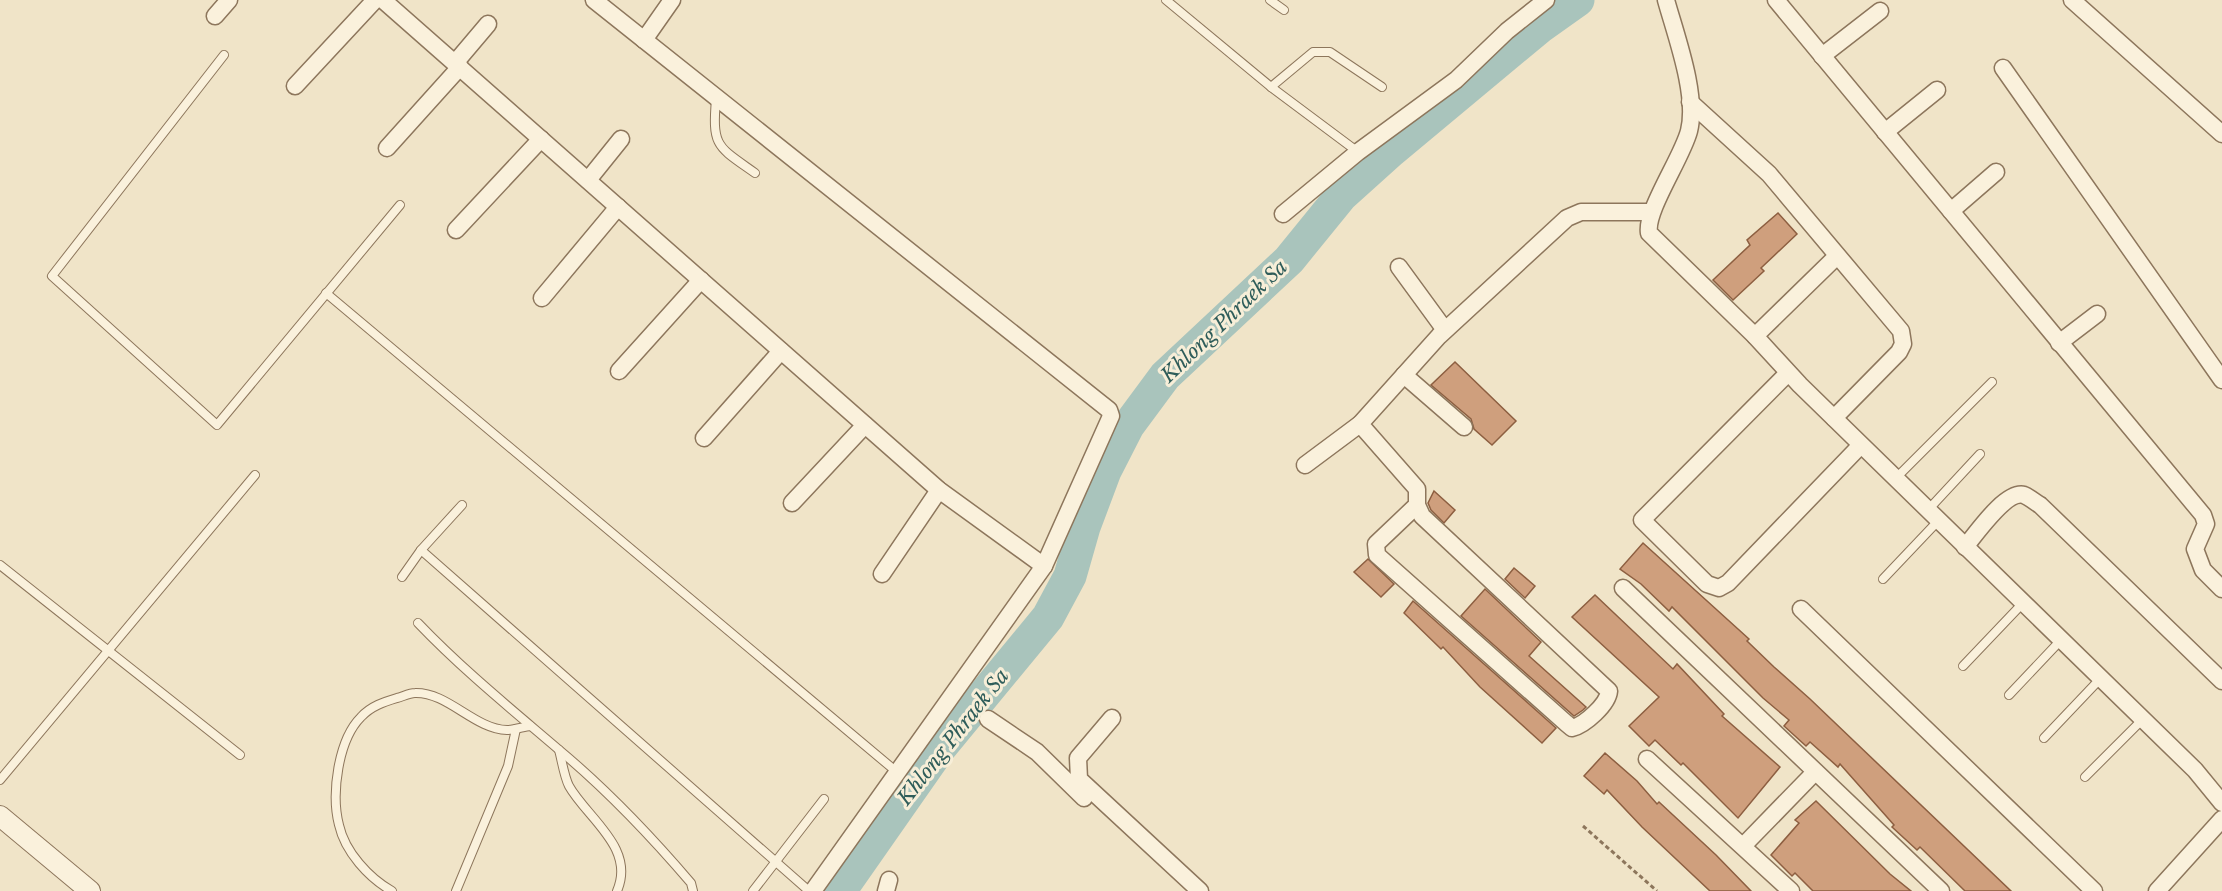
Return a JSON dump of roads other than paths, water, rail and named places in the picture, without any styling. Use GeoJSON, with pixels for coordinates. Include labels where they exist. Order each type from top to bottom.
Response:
{"type":"FeatureCollection","features":[{"type":"Feature","properties":{"kind":"street"},"geometry":{"type":"LineString","coordinates":[[215,16],[229,0]]}},
{"type":"Feature","properties":{"kind":"street"},"geometry":{"type":"LineString","coordinates":[[295,86],[375,0]]}},
{"type":"Feature","properties":{"kind":"street"},"geometry":{"type":"LineString","coordinates":[[383,0],[939,490],[1044,566]]}},
{"type":"Feature","properties":{"kind":"street"},"geometry":{"type":"LineString","coordinates":[[594,0],[1109,410],[1111,416],[1044,566],[811,891]]}},
{"type":"Feature","properties":{"kind":"street"},"geometry":{"type":"LineString","coordinates":[[644,40],[672,0]]}},
{"type":"Feature","properties":{"kind":"street"},"geometry":{"type":"LineString","coordinates":[[1282,214],[1358,152],[1456,80],[1507,31],[1546,0]]}},
{"type":"Feature","properties":{"kind":"street"},"geometry":{"type":"LineString","coordinates":[[1666,0],[1690,102],[1690,129],[1651,212],[1647,224],[1649,233],[1755,336],[1788,373],[1861,445],[2195,770],[2222,803]]}},
{"type":"Feature","properties":{"kind":"street"},"geometry":{"type":"LineString","coordinates":[[1776,0],[2203,515],[2206,524],[2195,549],[2203,570],[2222,589]]}},
{"type":"Feature","properties":{"kind":"street"},"geometry":{"type":"LineString","coordinates":[[2072,0],[2222,134]]}},
{"type":"Feature","properties":{"kind":"street"},"geometry":{"type":"LineString","coordinates":[[1822,56],[1880,11]]}},
{"type":"Feature","properties":{"kind":"street"},"geometry":{"type":"LineString","coordinates":[[387,148],[457,65],[488,24]]}},
{"type":"Feature","properties":{"kind":"street"},"geometry":{"type":"LineString","coordinates":[[2003,68],[2222,380]]}},
{"type":"Feature","properties":{"kind":"street"},"geometry":{"type":"LineString","coordinates":[[1885,132],[1937,90]]}},
{"type":"Feature","properties":{"kind":"street"},"geometry":{"type":"LineString","coordinates":[[1690,102],[1770,174],[1903,338],[1899,352],[1834,418]]}},
{"type":"Feature","properties":{"kind":"street"},"geometry":{"type":"LineString","coordinates":[[456,230],[541,139]]}},
{"type":"Feature","properties":{"kind":"street"},"geometry":{"type":"LineString","coordinates":[[588,180],[621,139]]}},
{"type":"Feature","properties":{"kind":"street"},"geometry":{"type":"LineString","coordinates":[[1951,211],[1996,172]]}},
{"type":"Feature","properties":{"kind":"street"},"geometry":{"type":"LineString","coordinates":[[542,298],[618,207]]}},
{"type":"Feature","properties":{"kind":"street"},"geometry":{"type":"LineString","coordinates":[[1305,465],[1360,424],[1445,330],[1567,218],[1581,212],[1651,212]]}},
{"type":"Feature","properties":{"kind":"street"},"geometry":{"type":"LineString","coordinates":[[1755,336],[1837,256]]}},
{"type":"Feature","properties":{"kind":"street"},"geometry":{"type":"LineString","coordinates":[[1399,267],[1445,330]]}},
{"type":"Feature","properties":{"kind":"street"},"geometry":{"type":"LineString","coordinates":[[619,371],[701,280]]}},
{"type":"Feature","properties":{"kind":"street"},"geometry":{"type":"LineString","coordinates":[[2060,343],[2097,314]]}},
{"type":"Feature","properties":{"kind":"street"},"geometry":{"type":"LineString","coordinates":[[704,438],[781,351]]}},
{"type":"Feature","properties":{"kind":"street"},"geometry":{"type":"LineString","coordinates":[[1788,373],[1642,520],[1707,584],[1719,588],[1728,583],[1861,445]]}},
{"type":"Feature","properties":{"kind":"street"},"geometry":{"type":"LineString","coordinates":[[1404,375],[1464,427]]}},
{"type":"Feature","properties":{"kind":"street"},"geometry":{"type":"LineString","coordinates":[[1360,424],[1417,489],[1418,511],[1432,526],[1610,691],[1608,699],[1579,727],[1572,728],[1566,723],[1377,555],[1376,544],[1417,505]]}},
{"type":"Feature","properties":{"kind":"street"},"geometry":{"type":"LineString","coordinates":[[792,503],[866,425]]}},
{"type":"Feature","properties":{"kind":"street"},"geometry":{"type":"LineString","coordinates":[[882,574],[939,490]]}},
{"type":"Feature","properties":{"kind":"street"},"geometry":{"type":"LineString","coordinates":[[1965,546],[2004,502],[2016,495],[2024,495],[2040,505],[2222,681]]}},
{"type":"Feature","properties":{"kind":"street"},"geometry":{"type":"LineString","coordinates":[[1623,588],[1941,891]]}},
{"type":"Feature","properties":{"kind":"street"},"geometry":{"type":"LineString","coordinates":[[1801,609],[2094,891]]}},
{"type":"Feature","properties":{"kind":"street"},"geometry":{"type":"LineString","coordinates":[[1112,718],[1081,753],[1077,771],[1080,779],[1200,891]]}},
{"type":"Feature","properties":{"kind":"street"},"geometry":{"type":"LineString","coordinates":[[988,719],[1037,752],[1096,810],[1118,816]]}},
{"type":"Feature","properties":{"kind":"street"},"geometry":{"type":"LineString","coordinates":[[1647,759],[1791,891]]}},
{"type":"Feature","properties":{"kind":"street"},"geometry":{"type":"LineString","coordinates":[[1743,846],[1815,772]]}},
{"type":"Feature","properties":{"kind":"street"},"geometry":{"type":"LineString","coordinates":[[0,816],[90,891]]}},
{"type":"Feature","properties":{"kind":"street"},"geometry":{"type":"LineString","coordinates":[[2157,891],[2222,819]]}},
{"type":"Feature","properties":{"kind":"lane"},"geometry":{"type":"LineString","coordinates":[[1167,0],[1271,87],[1358,152]]}},
{"type":"Feature","properties":{"kind":"lane"},"geometry":{"type":"LineString","coordinates":[[1270,0],[1284,10]]}},
{"type":"Feature","properties":{"kind":"lane"},"geometry":{"type":"LineString","coordinates":[[1271,87],[1301,59],[1313,52],[1330,52],[1382,87]]}},
{"type":"Feature","properties":{"kind":"lane"},"geometry":{"type":"LineString","coordinates":[[224,55],[52,276],[217,425],[400,206]]}},
{"type":"Feature","properties":{"kind":"lane"},"geometry":{"type":"LineString","coordinates":[[716,98],[714,126],[720,147],[755,173]]}},
{"type":"Feature","properties":{"kind":"lane"},"geometry":{"type":"LineString","coordinates":[[326,293],[898,772]]}},
{"type":"Feature","properties":{"kind":"lane"},"geometry":{"type":"LineString","coordinates":[[1896,478],[1992,382]]}},
{"type":"Feature","properties":{"kind":"lane"},"geometry":{"type":"LineString","coordinates":[[1883,579],[1980,454]]}},
{"type":"Feature","properties":{"kind":"lane"},"geometry":{"type":"LineString","coordinates":[[0,780],[255,475]]}},
{"type":"Feature","properties":{"kind":"lane"},"geometry":{"type":"LineString","coordinates":[[402,577],[421,550],[462,505]]}},
{"type":"Feature","properties":{"kind":"lane"},"geometry":{"type":"LineString","coordinates":[[421,550],[811,891]]}},
{"type":"Feature","properties":{"kind":"lane"},"geometry":{"type":"LineString","coordinates":[[0,565],[240,755]]}},
{"type":"Feature","properties":{"kind":"lane"},"geometry":{"type":"LineString","coordinates":[[1963,666],[2023,603]]}},
{"type":"Feature","properties":{"kind":"lane"},"geometry":{"type":"LineString","coordinates":[[418,623],[458,664],[559,749],[654,839],[691,883],[693,891]]}},
{"type":"Feature","properties":{"kind":"lane"},"geometry":{"type":"LineString","coordinates":[[2009,695],[2061,640]]}},
{"type":"Feature","properties":{"kind":"lane"},"geometry":{"type":"LineString","coordinates":[[2044,738],[2101,678]]}},
{"type":"Feature","properties":{"kind":"lane"},"geometry":{"type":"LineString","coordinates":[[392,891],[378,883],[352,854],[339,827],[337,799],[339,759],[360,717],[379,703],[414,693],[434,697],[492,726],[507,730],[530,726]]}},
{"type":"Feature","properties":{"kind":"lane"},"geometry":{"type":"LineString","coordinates":[[2085,777],[2143,719]]}},
{"type":"Feature","properties":{"kind":"lane"},"geometry":{"type":"LineString","coordinates":[[456,891],[508,766],[516,729]]}},
{"type":"Feature","properties":{"kind":"lane"},"geometry":{"type":"LineString","coordinates":[[559,749],[569,785],[616,847],[621,882],[617,891]]}},
{"type":"Feature","properties":{"kind":"lane"},"geometry":{"type":"LineString","coordinates":[[753,891],[824,799]]}},
{"type":"Feature","properties":{"kind":"waterway","name":"Khlong Phraek Sa"},"geometry":{"type":"LineString","coordinates":[[840,891],[940,748],[1048,617],[1070,576],[1084,527],[1105,471],[1128,426],[1165,376],[1289,260],[1341,196],[1391,151],[1540,27],[1578,0]]}}]}
